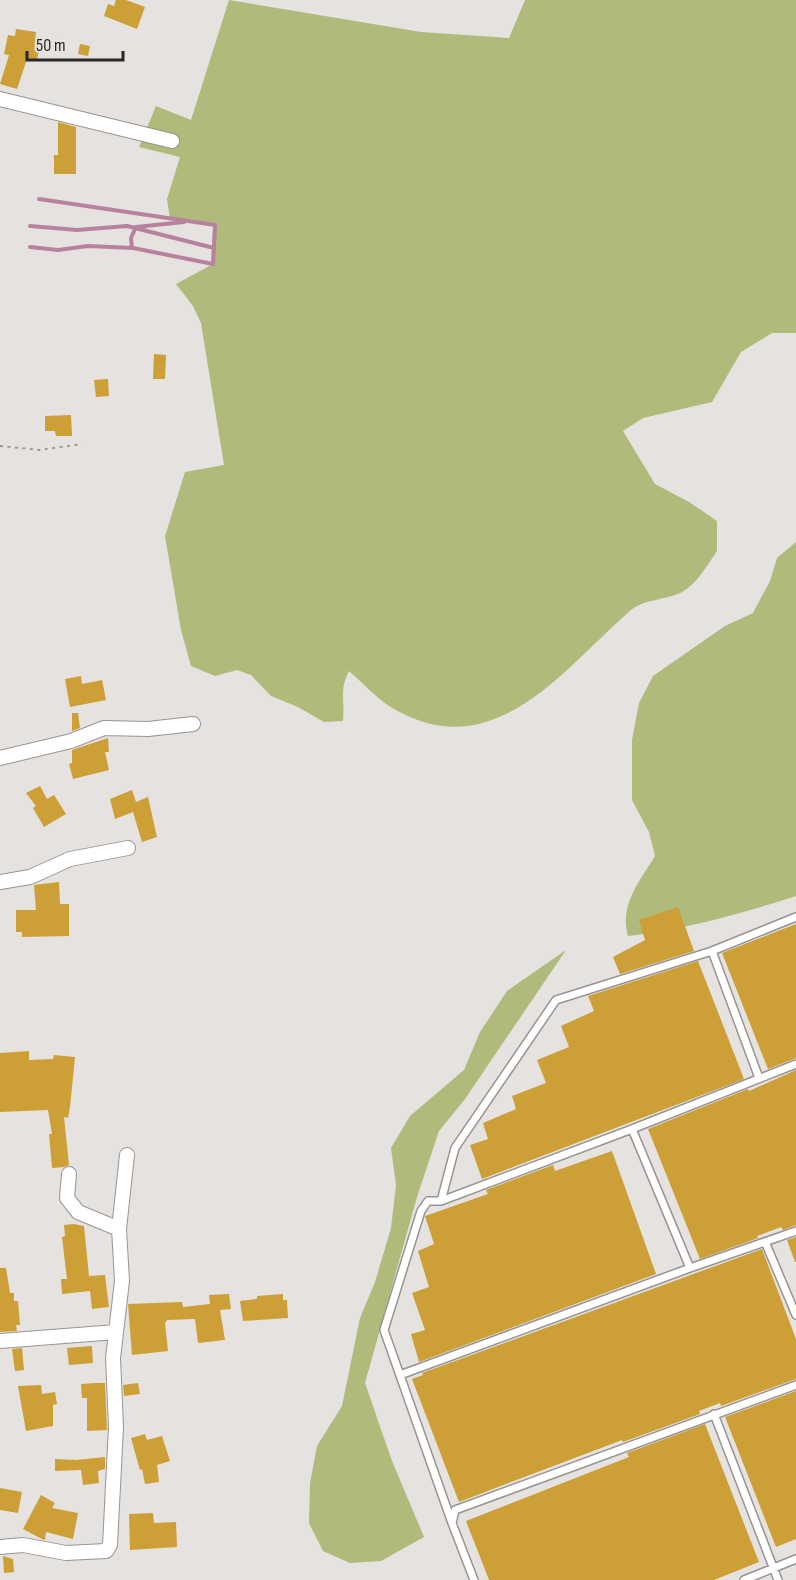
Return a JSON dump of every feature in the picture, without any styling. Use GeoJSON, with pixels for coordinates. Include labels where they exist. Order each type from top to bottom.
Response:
{"type":"FeatureCollection","features":[{"type":"Feature","properties":{"kind":"street"},"geometry":{"type":"LineString","coordinates":[[0,99],[172,141]]}},
{"type":"Feature","properties":{"kind":"street"},"geometry":{"type":"LineString","coordinates":[[0,758],[71,741],[104,728],[148,729],[193,723]]}},
{"type":"Feature","properties":{"kind":"street"},"geometry":{"type":"LineString","coordinates":[[0,882],[30,877],[70,859],[128,848]]}},
{"type":"Feature","properties":{"kind":"street"},"geometry":{"type":"LineString","coordinates":[[0,1547],[23,1545],[66,1553],[106,1551],[110,1545],[116,1427],[113,1358],[122,1281],[119,1229],[127,1155]]}},
{"type":"Feature","properties":{"kind":"street"},"geometry":{"type":"LineString","coordinates":[[69,1174],[67,1198],[78,1212],[119,1229]]}},
{"type":"Feature","properties":{"kind":"street"},"geometry":{"type":"LineString","coordinates":[[0,1341],[116,1332]]}},
{"type":"Feature","properties":{"kind":"lane"},"geometry":{"type":"LineString","coordinates":[[441,1201],[455,1148],[556,1000],[712,951],[796,917]]}},
{"type":"Feature","properties":{"kind":"lane"},"geometry":{"type":"LineString","coordinates":[[712,951],[759,1078]]}},
{"type":"Feature","properties":{"kind":"lane"},"geometry":{"type":"LineString","coordinates":[[474,1580],[384,1330],[421,1211],[428,1202],[441,1201],[796,1064]]}},
{"type":"Feature","properties":{"kind":"lane"},"geometry":{"type":"LineString","coordinates":[[632,1129],[690,1268]]}},
{"type":"Feature","properties":{"kind":"lane"},"geometry":{"type":"LineString","coordinates":[[400,1375],[690,1268],[796,1232]]}},
{"type":"Feature","properties":{"kind":"lane"},"geometry":{"type":"LineString","coordinates":[[766,1244],[796,1315]]}},
{"type":"Feature","properties":{"kind":"lane"},"geometry":{"type":"LineString","coordinates":[[452,1523],[455,1510],[796,1384]]}},
{"type":"Feature","properties":{"kind":"lane"},"geometry":{"type":"LineString","coordinates":[[714,1414],[778,1580]]}},
{"type":"Feature","properties":{"kind":"lane"},"geometry":{"type":"LineString","coordinates":[[744,1580],[796,1560]]}},
{"type":"Feature","properties":{"kind":"path"},"geometry":{"type":"LineString","coordinates":[[0,446],[39,450],[82,444]]}},
{"type":"Feature","properties":{"kind":"green space"},"geometry":{"type":"Polygon","coordinates":[[[229,0],[421,32],[509,38],[525,0],[796,0],[796,333],[772,333],[741,352],[712,402],[643,418],[623,431],[655,484],[689,502],[717,521],[717,551],[693,584],[676,595],[636,606],[553,683],[525,703],[495,719],[464,726],[430,724],[394,709],[349,671],[343,690],[343,721],[324,722],[298,707],[271,696],[251,675],[237,670],[215,676],[191,666],[181,630],[165,536],[185,472],[224,465],[201,323],[193,306],[176,284],[213,264],[215,226],[170,219],[167,199],[180,157],[139,147],[156,106],[191,120],[229,0]]]}},
{"type":"Feature","properties":{"kind":"green space"},"geometry":{"type":"Polygon","coordinates":[[[796,542],[796,896],[713,920],[628,936],[626,914],[632,894],[655,856],[649,832],[632,800],[632,740],[639,703],[653,676],[725,626],[753,613],[770,581],[777,558],[796,542]]]}},
{"type":"Feature","properties":{"kind":"green space"},"geometry":{"type":"Polygon","coordinates":[[[566,950],[465,1099],[439,1131],[417,1197],[365,1383],[392,1461],[424,1537],[381,1561],[350,1563],[323,1551],[309,1523],[310,1483],[317,1446],[342,1406],[360,1318],[375,1282],[391,1228],[396,1185],[391,1148],[410,1116],[464,1070],[480,1032],[507,991],[566,950]]]}},
{"type":"Feature","properties":{"kind":"building"},"geometry":{"type":"Polygon","coordinates":[[[116,0],[126,0],[145,7],[137,29],[104,16],[108,4],[114,6],[116,0]]]}},
{"type":"Feature","properties":{"kind":"building"},"geometry":{"type":"Polygon","coordinates":[[[16,29],[36,32],[35,40],[41,41],[37,60],[27,59],[17,89],[0,84],[9,55],[4,54],[8,35],[15,36],[16,29]]]}},
{"type":"Feature","properties":{"kind":"building"},"geometry":{"type":"Polygon","coordinates":[[[80,44],[90,46],[88,56],[78,54],[80,44]]]}},
{"type":"Feature","properties":{"kind":"building"},"geometry":{"type":"Polygon","coordinates":[[[58,122],[76,127],[76,174],[54,174],[54,155],[58,155],[58,122]]]}},
{"type":"Feature","properties":{"kind":"building"},"geometry":{"type":"Polygon","coordinates":[[[154,354],[166,355],[165,379],[153,379],[154,354]]]}},
{"type":"Feature","properties":{"kind":"building"},"geometry":{"type":"Polygon","coordinates":[[[108,379],[109,396],[96,397],[94,380],[108,379]]]}},
{"type":"Feature","properties":{"kind":"building"},"geometry":{"type":"Polygon","coordinates":[[[71,415],[72,436],[56,436],[55,431],[45,431],[45,416],[71,415]]]}},
{"type":"Feature","properties":{"kind":"building"},"geometry":{"type":"Polygon","coordinates":[[[81,676],[82,684],[102,680],[106,700],[70,707],[65,679],[81,676]]]}},
{"type":"Feature","properties":{"kind":"building"},"geometry":{"type":"Polygon","coordinates":[[[72,713],[78,713],[80,728],[72,731],[72,713]]]}},
{"type":"Feature","properties":{"kind":"building"},"geometry":{"type":"Polygon","coordinates":[[[108,738],[109,752],[105,752],[109,770],[73,779],[69,764],[72,763],[72,750],[108,738]]]}},
{"type":"Feature","properties":{"kind":"building"},"geometry":{"type":"Polygon","coordinates":[[[40,786],[47,799],[54,795],[66,814],[44,827],[33,808],[36,806],[26,793],[40,786]]]}},
{"type":"Feature","properties":{"kind":"building"},"geometry":{"type":"Polygon","coordinates":[[[132,790],[136,802],[148,797],[157,837],[142,842],[133,812],[115,819],[110,799],[132,790]]]}},
{"type":"Feature","properties":{"kind":"building"},"geometry":{"type":"Polygon","coordinates":[[[59,882],[60,904],[69,904],[69,936],[22,937],[22,932],[16,932],[16,910],[36,910],[34,885],[59,882]]]}},
{"type":"Feature","properties":{"kind":"building"},"geometry":{"type":"Polygon","coordinates":[[[678,907],[694,951],[620,974],[613,957],[645,940],[639,920],[678,907]]]}},
{"type":"Feature","properties":{"kind":"building"},"geometry":{"type":"Polygon","coordinates":[[[796,924],[796,1058],[768,1069],[722,953],[796,924]]]}},
{"type":"Feature","properties":{"kind":"building"},"geometry":{"type":"Polygon","coordinates":[[[698,961],[744,1079],[482,1179],[470,1145],[488,1139],[483,1123],[516,1109],[512,1096],[546,1083],[537,1060],[569,1047],[561,1026],[594,1011],[588,996],[698,961]]]}},
{"type":"Feature","properties":{"kind":"building"},"geometry":{"type":"Polygon","coordinates":[[[29,1051],[29,1060],[53,1059],[54,1055],[75,1057],[68,1118],[64,1117],[69,1165],[64,1167],[52,1168],[49,1134],[52,1134],[48,1110],[0,1112],[0,1053],[29,1051]]]}},
{"type":"Feature","properties":{"kind":"building"},"geometry":{"type":"Polygon","coordinates":[[[796,1070],[796,1225],[783,1230],[781,1227],[700,1259],[648,1129],[748,1089],[749,1091],[796,1070]]]}},
{"type":"Feature","properties":{"kind":"building"},"geometry":{"type":"Polygon","coordinates":[[[612,1151],[656,1274],[419,1362],[411,1334],[425,1330],[412,1293],[429,1287],[418,1251],[434,1244],[425,1216],[488,1194],[486,1190],[553,1165],[555,1171],[612,1151]]]}},
{"type":"Feature","properties":{"kind":"building"},"geometry":{"type":"Polygon","coordinates":[[[64,1225],[84,1226],[89,1276],[105,1275],[109,1307],[92,1309],[90,1291],[62,1294],[61,1279],[67,1279],[62,1237],[65,1236],[64,1225]]]}},
{"type":"Feature","properties":{"kind":"building"},"geometry":{"type":"Polygon","coordinates":[[[796,1237],[796,1262],[795,1262],[787,1240],[796,1237]]]}},
{"type":"Feature","properties":{"kind":"building"},"geometry":{"type":"Polygon","coordinates":[[[762,1249],[796,1339],[796,1379],[721,1406],[720,1403],[699,1411],[700,1414],[623,1442],[622,1440],[459,1502],[412,1379],[423,1375],[422,1373],[762,1249]]]}},
{"type":"Feature","properties":{"kind":"building"},"geometry":{"type":"Polygon","coordinates":[[[0,1268],[6,1268],[10,1293],[14,1293],[14,1301],[18,1301],[20,1325],[16,1325],[17,1331],[0,1332],[0,1268]]]}},
{"type":"Feature","properties":{"kind":"building"},"geometry":{"type":"Polygon","coordinates":[[[229,1294],[231,1309],[220,1310],[225,1340],[198,1343],[195,1319],[167,1320],[165,1323],[168,1351],[132,1355],[128,1304],[182,1302],[183,1307],[210,1304],[209,1295],[229,1294]]]}},
{"type":"Feature","properties":{"kind":"building"},"geometry":{"type":"Polygon","coordinates":[[[283,1294],[283,1300],[287,1300],[288,1318],[243,1321],[240,1301],[257,1299],[257,1296],[283,1294]]]}},
{"type":"Feature","properties":{"kind":"building"},"geometry":{"type":"Polygon","coordinates":[[[92,1346],[93,1363],[69,1365],[67,1348],[92,1346]]]}},
{"type":"Feature","properties":{"kind":"building"},"geometry":{"type":"Polygon","coordinates":[[[22,1348],[24,1370],[15,1371],[12,1349],[22,1348]]]}},
{"type":"Feature","properties":{"kind":"building"},"geometry":{"type":"Polygon","coordinates":[[[105,1383],[107,1430],[87,1431],[87,1398],[82,1398],[81,1384],[105,1383]]]}},
{"type":"Feature","properties":{"kind":"building"},"geometry":{"type":"Polygon","coordinates":[[[138,1383],[140,1394],[124,1396],[123,1385],[138,1383]]]}},
{"type":"Feature","properties":{"kind":"building"},"geometry":{"type":"Polygon","coordinates":[[[41,1385],[42,1394],[55,1392],[57,1404],[53,1405],[53,1426],[26,1431],[18,1386],[41,1385]]]}},
{"type":"Feature","properties":{"kind":"building"},"geometry":{"type":"Polygon","coordinates":[[[796,1391],[796,1539],[776,1547],[725,1417],[796,1391]]]}},
{"type":"Feature","properties":{"kind":"building"},"geometry":{"type":"Polygon","coordinates":[[[705,1424],[759,1562],[714,1580],[489,1580],[466,1521],[629,1457],[627,1453],[705,1424]]]}},
{"type":"Feature","properties":{"kind":"building"},"geometry":{"type":"Polygon","coordinates":[[[145,1434],[147,1440],[162,1436],[170,1461],[157,1465],[159,1482],[145,1484],[131,1438],[145,1434]]]}},
{"type":"Feature","properties":{"kind":"building"},"geometry":{"type":"Polygon","coordinates":[[[105,1457],[105,1469],[98,1471],[99,1483],[83,1485],[81,1470],[55,1471],[55,1459],[76,1460],[105,1457]]]}},
{"type":"Feature","properties":{"kind":"building"},"geometry":{"type":"Polygon","coordinates":[[[0,1488],[22,1492],[18,1513],[0,1510],[0,1488]]]}},
{"type":"Feature","properties":{"kind":"building"},"geometry":{"type":"Polygon","coordinates":[[[41,1495],[55,1503],[52,1508],[78,1513],[73,1539],[46,1532],[45,1540],[23,1529],[41,1495]]]}},
{"type":"Feature","properties":{"kind":"building"},"geometry":{"type":"Polygon","coordinates":[[[153,1513],[154,1523],[176,1522],[177,1547],[130,1550],[129,1514],[153,1513]]]}},
{"type":"Feature","properties":{"kind":"building"},"geometry":{"type":"Polygon","coordinates":[[[3,1556],[13,1559],[14,1572],[4,1573],[3,1556]]]}},
{"type":"Feature","properties":{"kind":"waterway"},"geometry":{"type":"LineString","coordinates":[[30,247],[58,250],[88,246],[133,248],[213,264],[215,225],[39,199]]}},
{"type":"Feature","properties":{"kind":"waterway"},"geometry":{"type":"LineString","coordinates":[[132,248],[131,238],[136,227],[184,222]]}},
{"type":"Feature","properties":{"kind":"waterway"},"geometry":{"type":"LineString","coordinates":[[30,226],[77,230],[127,226],[214,248]]}}]}
